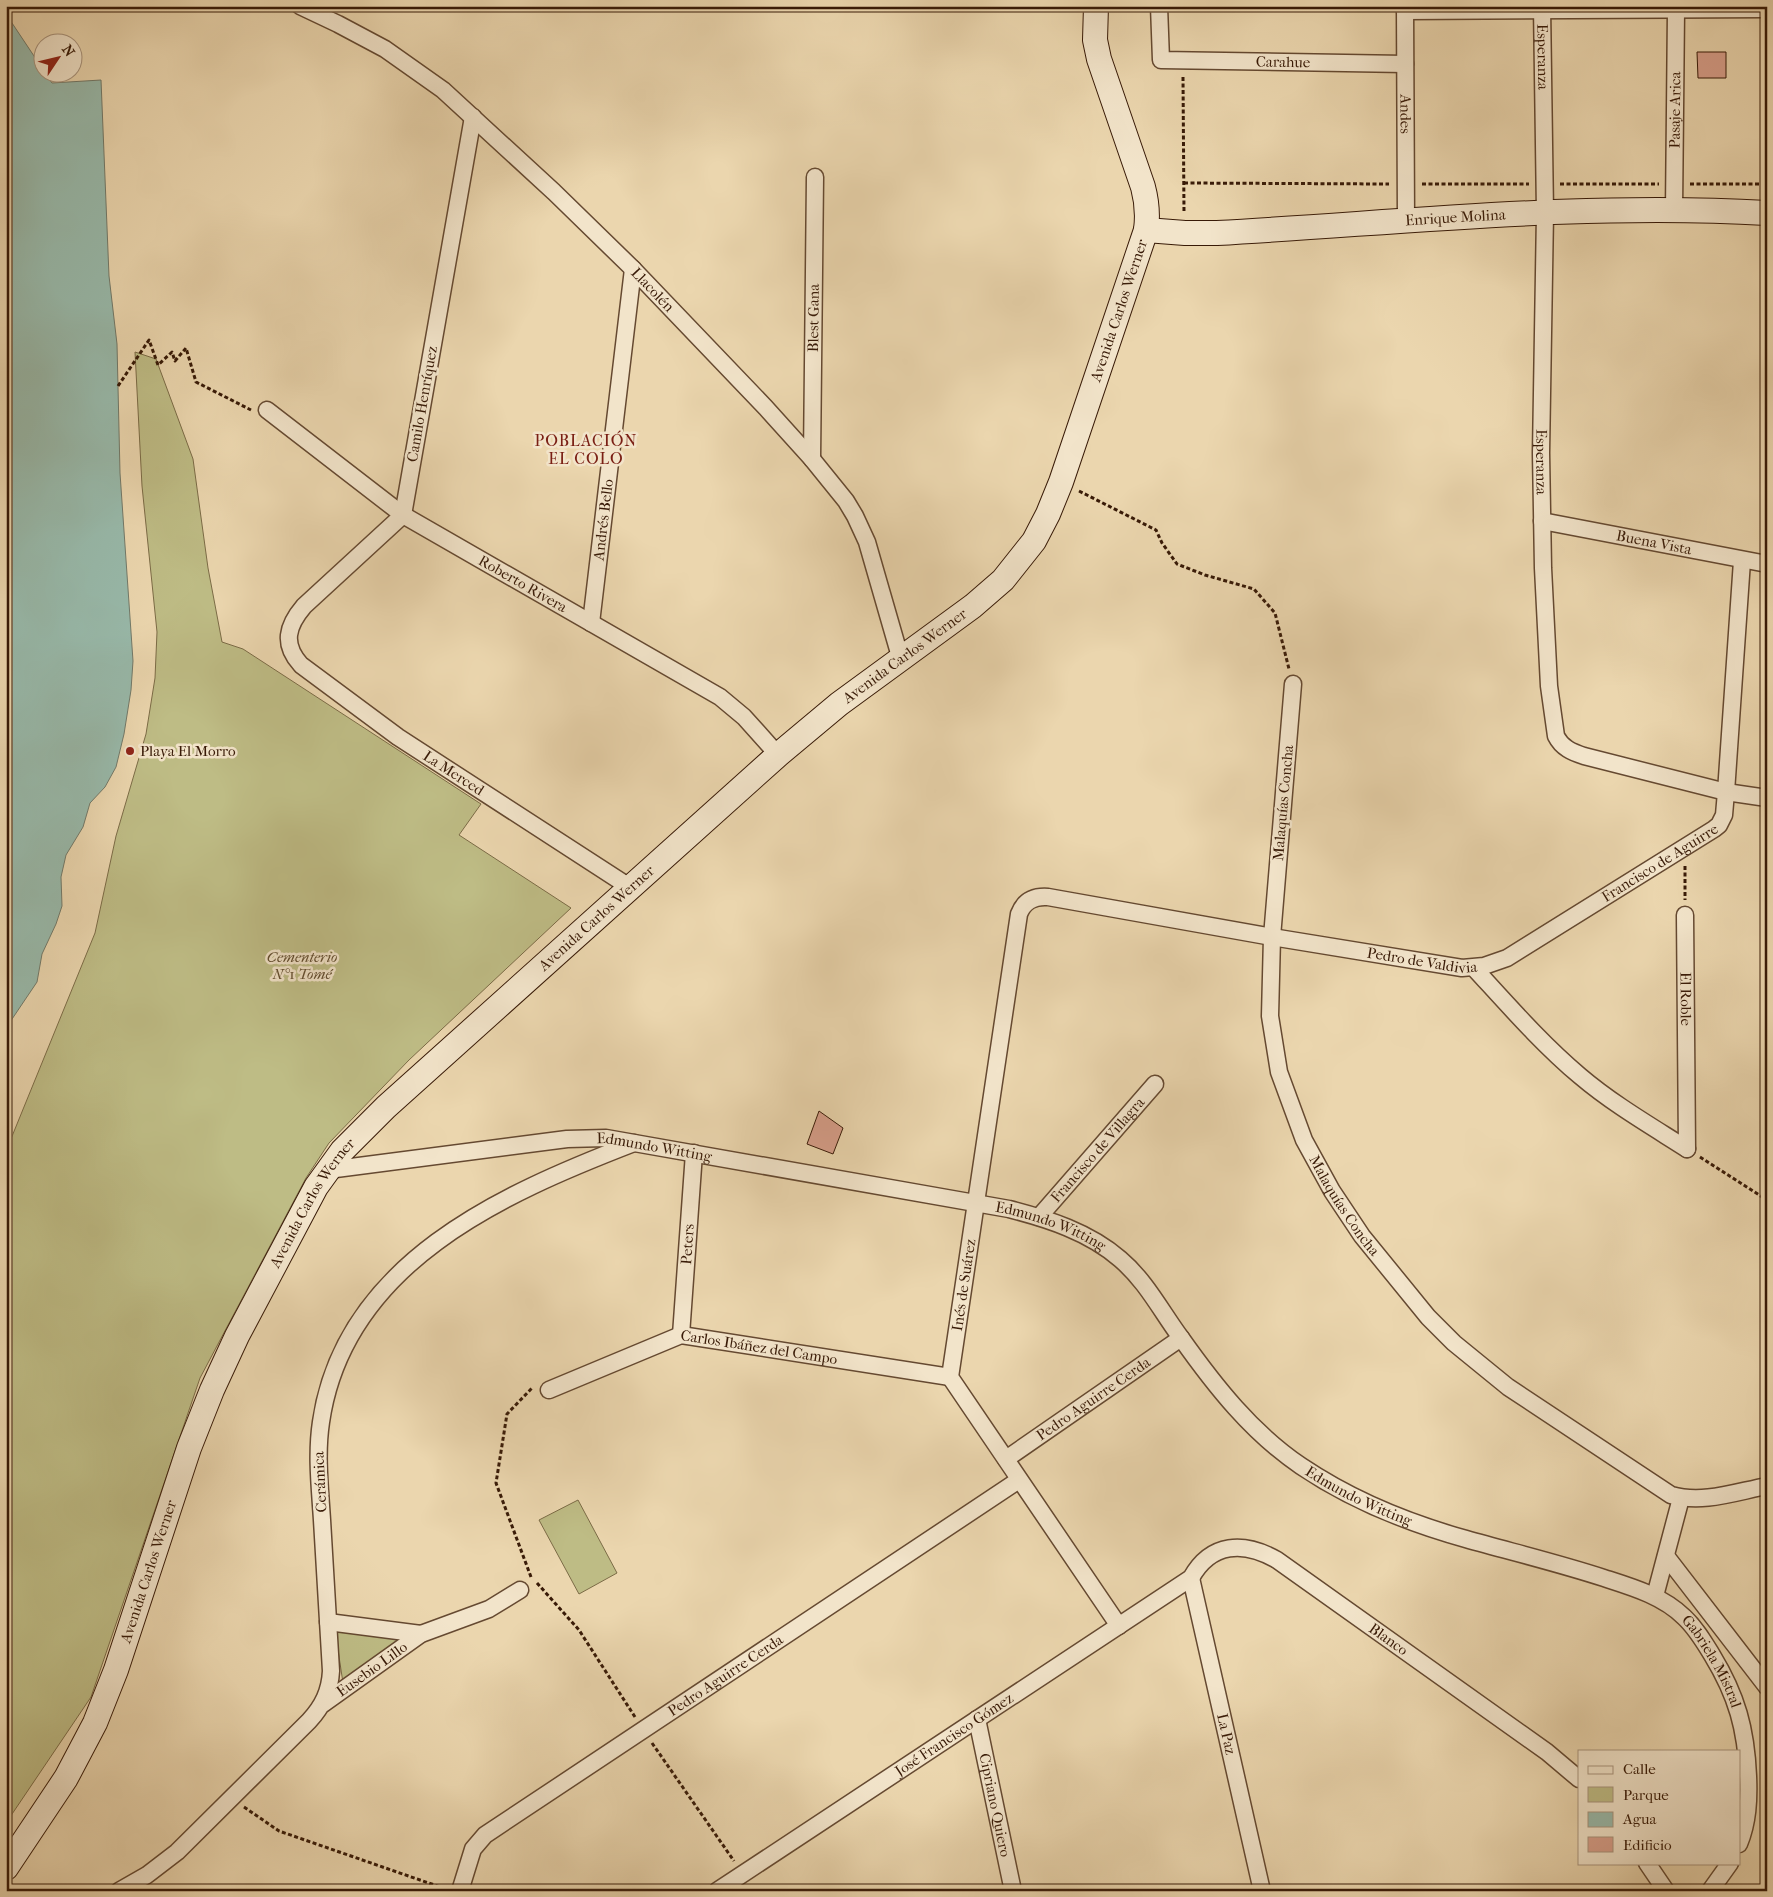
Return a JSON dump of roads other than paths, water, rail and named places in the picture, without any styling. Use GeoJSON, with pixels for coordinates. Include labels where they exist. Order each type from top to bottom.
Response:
{"type":"FeatureCollection","features":[{"type":"Feature","properties":{"kind":"main road","name":"Avenida Carlos Werner"},"geometry":{"type":"LineString","coordinates":[[6,1868],[66,1778],[95,1723],[116,1670],[189,1448],[212,1390],[306,1205],[328,1170],[358,1134],[386,1107],[778,755],[839,704],[974,606],[1003,580],[1034,541],[1061,482],[1146,230],[1148,212],[1144,193],[1098,59],[1095,30],[1096,6]]}},
{"type":"Feature","properties":{"kind":"main road","name":"Enrique Molina"},"geometry":{"type":"LineString","coordinates":[[1146,230],[1217,233],[1545,212],[1674,210],[1767,213]]}},
{"type":"Feature","properties":{"kind":"street","name":"Llacolén"},"geometry":{"type":"LineString","coordinates":[[300,6],[385,49],[443,90],[554,192],[715,353],[812,459],[846,501],[862,528],[901,660]]}},
{"type":"Feature","properties":{"kind":"street","name":"Carahue"},"geometry":{"type":"LineString","coordinates":[[1159,6],[1161,60],[1405,64]]}},
{"type":"Feature","properties":{"kind":"street","name":"Esperanza"},"geometry":{"type":"LineString","coordinates":[[1542,8],[1545,212],[1541,395],[1542,521],[1544,615],[1554,726],[1560,743],[1574,753],[1726,792]]}},
{"type":"Feature","properties":{"kind":"street"},"geometry":{"type":"LineString","coordinates":[[1405,9],[1767,9]]}},
{"type":"Feature","properties":{"kind":"street","name":"Andes"},"geometry":{"type":"LineString","coordinates":[[1405,9],[1406,221]]}},
{"type":"Feature","properties":{"kind":"street","name":"Pasaje Arica"},"geometry":{"type":"LineString","coordinates":[[1674,210],[1676,10]]}},
{"type":"Feature","properties":{"kind":"street","name":"Camilo Henríquez"},"geometry":{"type":"LineString","coordinates":[[403,515],[473,117]]}},
{"type":"Feature","properties":{"kind":"street","name":"Blest Gana"},"geometry":{"type":"LineString","coordinates":[[812,459],[815,176]]}},
{"type":"Feature","properties":{"kind":"street","name":"Andrés Bello"},"geometry":{"type":"LineString","coordinates":[[591,623],[633,269]]}},
{"type":"Feature","properties":{"kind":"street","name":"Roberto Rivera"},"geometry":{"type":"LineString","coordinates":[[267,410],[403,515],[720,697],[744,716],[778,755]]}},
{"type":"Feature","properties":{"kind":"street","name":"La Merced"},"geometry":{"type":"LineString","coordinates":[[403,515],[304,606],[293,620],[290,629],[290,646],[296,660],[398,737],[630,888]]}},
{"type":"Feature","properties":{"kind":"street","name":"Buena Vista"},"geometry":{"type":"LineString","coordinates":[[1542,521],[1742,561],[1767,564]]}},
{"type":"Feature","properties":{"kind":"street","name":"Francisco de Aguirre"},"geometry":{"type":"LineString","coordinates":[[1474,968],[1494,963],[1519,951],[1719,825],[1724,815],[1742,561]]}},
{"type":"Feature","properties":{"kind":"street","name":"Malaquías Concha"},"geometry":{"type":"LineString","coordinates":[[1293,684],[1272,937],[1270,1016],[1279,1072],[1294,1116],[1316,1164],[1358,1230],[1428,1317],[1480,1366],[1508,1387],[1661,1490],[1681,1498],[1699,1499],[1714,1497],[1767,1486]]}},
{"type":"Feature","properties":{"kind":"street"},"geometry":{"type":"LineString","coordinates":[[1726,792],[1767,798]]}},
{"type":"Feature","properties":{"kind":"street","name":"Pedro de Valdivia"},"geometry":{"type":"LineString","coordinates":[[1030,900],[1038,897],[1048,897],[1272,937],[1462,968],[1474,968],[1562,1060],[1581,1077],[1622,1108],[1687,1149]]}},
{"type":"Feature","properties":{"kind":"street","name":"Inés de Suárez"},"geometry":{"type":"LineString","coordinates":[[950,1377],[1019,914],[1030,900]]}},
{"type":"Feature","properties":{"kind":"street","name":"El Roble"},"geometry":{"type":"LineString","coordinates":[[1685,915],[1687,1149]]}},
{"type":"Feature","properties":{"kind":"street","name":"Francisco de Villagra"},"geometry":{"type":"LineString","coordinates":[[1038,1217],[1155,1084]]}},
{"type":"Feature","properties":{"kind":"street","name":"Edmundo Witting"},"geometry":{"type":"LineString","coordinates":[[328,1170],[581,1137],[606,1138],[1009,1209],[1038,1217],[1091,1240],[1118,1257],[1144,1283],[1181,1338],[1226,1397],[1264,1437],[1301,1466],[1350,1494],[1442,1532],[1536,1556],[1655,1596]]}},
{"type":"Feature","properties":{"kind":"street","name":"Cerámica"},"geometry":{"type":"LineString","coordinates":[[119,1891],[162,1864],[232,1798],[309,1721],[323,1704],[330,1683],[331,1671],[319,1470],[319,1439],[324,1400],[337,1362],[370,1306],[392,1280],[420,1254],[452,1230],[500,1201],[634,1143]]}},
{"type":"Feature","properties":{"kind":"street","name":"Peters"},"geometry":{"type":"LineString","coordinates":[[682,1334],[694,1153]]}},
{"type":"Feature","properties":{"kind":"street","name":"Carlos Ibáñez del Campo"},"geometry":{"type":"LineString","coordinates":[[543,1386],[682,1334],[950,1377]]}},
{"type":"Feature","properties":{"kind":"street","name":"Pedro Aguirre Cerda"},"geometry":{"type":"LineString","coordinates":[[1006,1459],[1181,1338]]}},
{"type":"Feature","properties":{"kind":"street"},"geometry":{"type":"LineString","coordinates":[[950,1377],[1119,1626]]}},
{"type":"Feature","properties":{"kind":"street","name":"Pedro Aguirre Cerda"},"geometry":{"type":"LineString","coordinates":[[460,1891],[470,1856],[480,1839],[1020,1480]]}},
{"type":"Feature","properties":{"kind":"street"},"geometry":{"type":"LineString","coordinates":[[1655,1596],[1681,1498]]}},
{"type":"Feature","properties":{"kind":"street","name":"Blanco"},"geometry":{"type":"LineString","coordinates":[[1191,1578],[1204,1560],[1219,1551],[1229,1548],[1244,1548],[1268,1554],[1547,1752],[1578,1778]]}},
{"type":"Feature","properties":{"kind":"street"},"geometry":{"type":"LineString","coordinates":[[1666,1556],[1767,1687]]}},
{"type":"Feature","properties":{"kind":"street","name":"José Francisco Gómez"},"geometry":{"type":"LineString","coordinates":[[717,1891],[1191,1578]]}},
{"type":"Feature","properties":{"kind":"street","name":"La Paz"},"geometry":{"type":"LineString","coordinates":[[1191,1578],[1262,1891]]}},
{"type":"Feature","properties":{"kind":"street","name":"Eusebio Lillo"},"geometry":{"type":"LineString","coordinates":[[323,1704],[420,1634],[477,1614],[520,1590]]}},
{"type":"Feature","properties":{"kind":"street","name":"Gabriela Mistral"},"geometry":{"type":"LineString","coordinates":[[1655,1596],[1682,1615],[1702,1637],[1722,1671],[1741,1717],[1746,1739],[1748,1795],[1746,1823],[1740,1841]]}},
{"type":"Feature","properties":{"kind":"street"},"geometry":{"type":"LineString","coordinates":[[1682,1615],[1701,1600]]}},
{"type":"Feature","properties":{"kind":"street","name":"Eusebio Lillo"},"geometry":{"type":"LineString","coordinates":[[328,1622],[420,1634]]}},
{"type":"Feature","properties":{"kind":"street","name":"Cipriano Quiero"},"geometry":{"type":"LineString","coordinates":[[977,1719],[1013,1891]]}},
{"type":"Feature","properties":{"kind":"street"},"geometry":{"type":"LineString","coordinates":[[1648,1864],[1666,1891]]}},
{"type":"Feature","properties":{"kind":"street"},"geometry":{"type":"LineString","coordinates":[[1710,1891],[1729,1864]]}},
{"type":"Feature","properties":{"kind":"water"},"geometry":{"type":"Polygon","coordinates":[[[6,14],[32,53],[32,82],[52,83],[101,80],[109,276],[117,344],[120,473],[133,661],[131,690],[124,734],[116,767],[105,787],[90,803],[83,827],[66,855],[61,877],[62,906],[42,954],[37,982],[6,1028],[6,14]]]}},
{"type":"Feature","properties":{"kind":"place","name":"Playa El Morro"},"geometry":{"type":"Point","coordinates":[130,751]}},
{"type":"Feature","properties":{"kind":"district","name":"POBLACIÓN EL COLO"},"geometry":{"type":"Point","coordinates":[586,449]}},
{"type":"Feature","properties":{"kind":"park label","name":"Cementerio N°1 Tomé"},"geometry":{"type":"Point","coordinates":[302,966]}}]}
